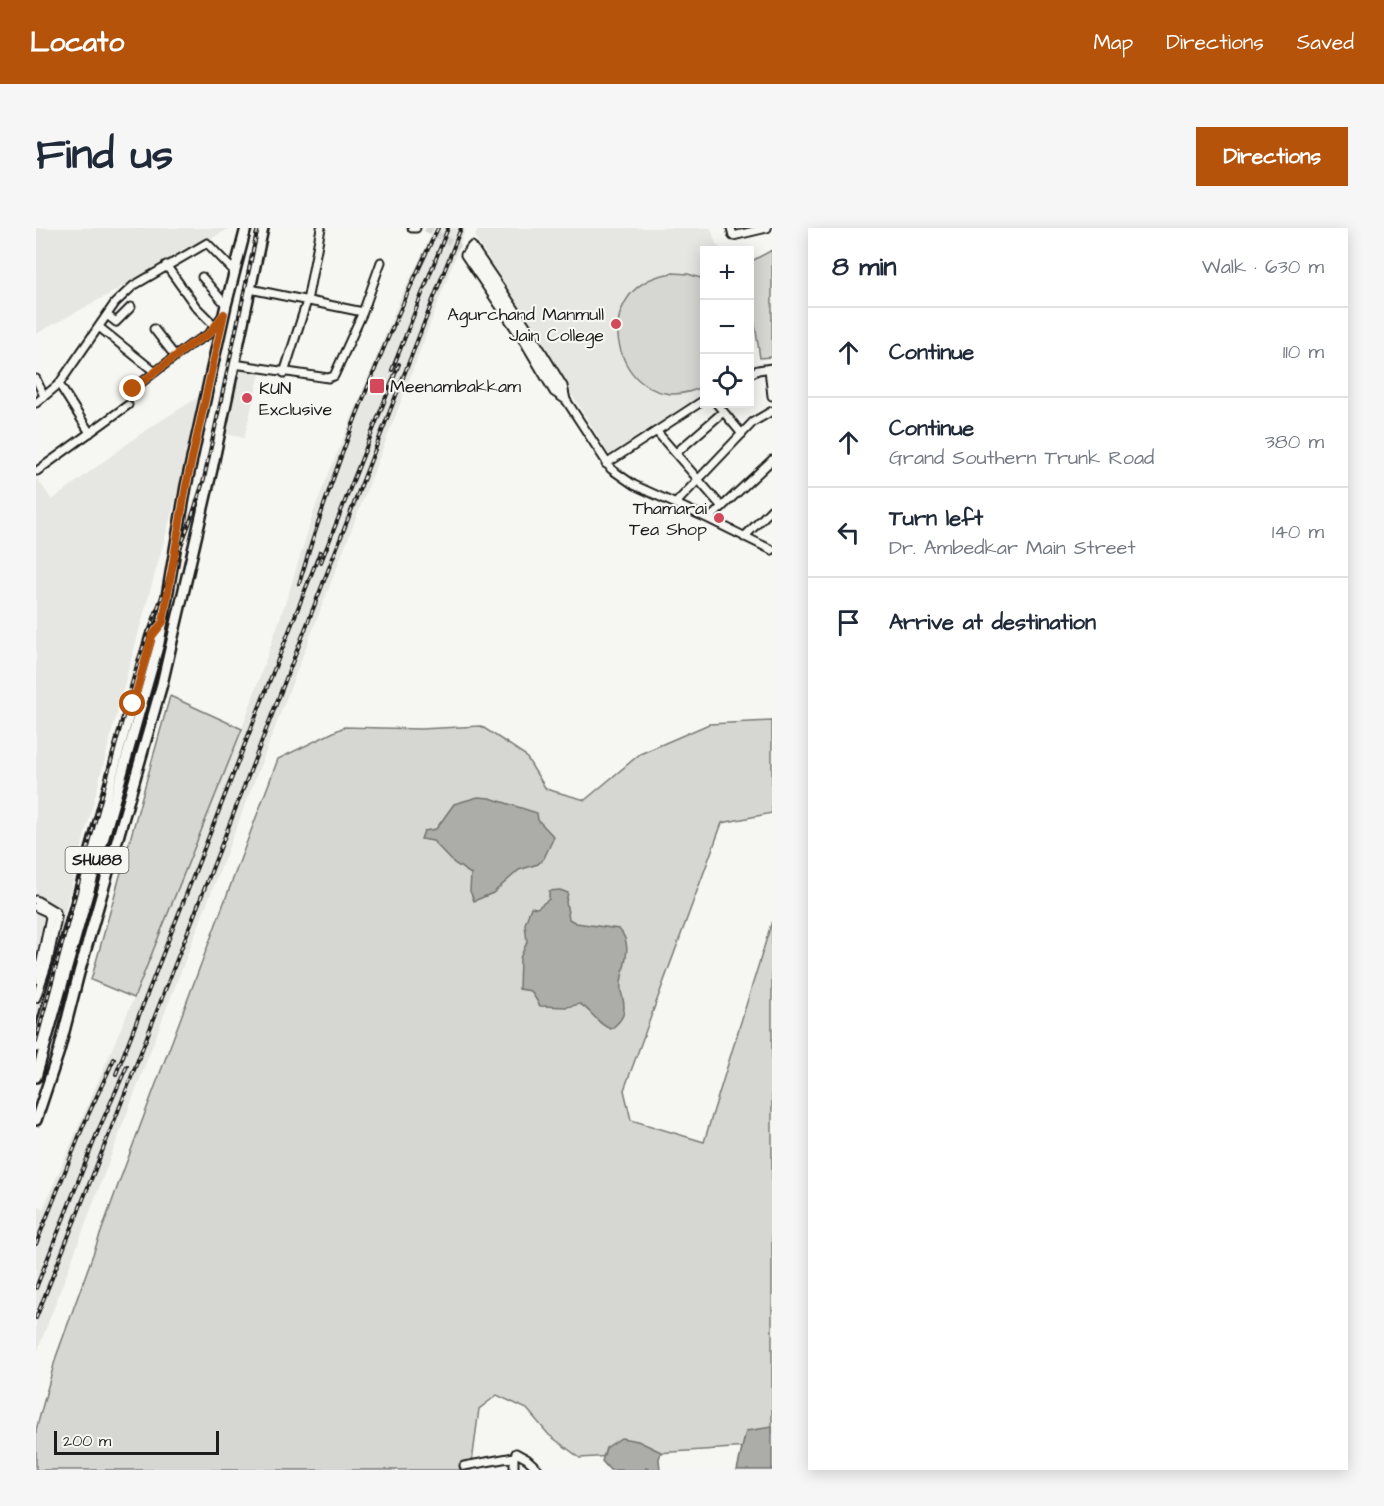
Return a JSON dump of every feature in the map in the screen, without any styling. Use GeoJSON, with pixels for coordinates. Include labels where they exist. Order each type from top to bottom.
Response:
{"type":"FeatureCollection","features":[{"type":"Feature","properties":{"kind":"main road","name":"SHU88"},"geometry":{"type":"LineString","coordinates":[[36,1077],[159,643],[186,486],[225,310],[246,228]]}},
{"type":"Feature","properties":{"kind":"main road","name":"SHU88"},"geometry":{"type":"LineString","coordinates":[[36,1120],[41,1091],[59,1051],[79,973],[162,684],[263,228]]}},
{"type":"Feature","properties":{"kind":"main road"},"geometry":{"type":"LineString","coordinates":[[36,1047],[152,636],[163,622]]}},
{"type":"Feature","properties":{"kind":"street"},"geometry":{"type":"LineString","coordinates":[[284,373],[307,301],[321,228]]}},
{"type":"Feature","properties":{"kind":"street"},"geometry":{"type":"LineString","coordinates":[[732,232],[767,228]]}},
{"type":"Feature","properties":{"kind":"street"},"geometry":{"type":"LineString","coordinates":[[36,403],[59,384],[115,303],[133,286],[207,243],[235,272]]}},
{"type":"Feature","properties":{"kind":"street"},"geometry":{"type":"LineString","coordinates":[[471,246],[542,350],[563,386],[566,400],[554,392],[525,343],[465,255],[471,246]]}},
{"type":"Feature","properties":{"kind":"street"},"geometry":{"type":"LineString","coordinates":[[471,254],[606,464],[620,477],[634,485],[772,550]]}},
{"type":"Feature","properties":{"kind":"street"},"geometry":{"type":"LineString","coordinates":[[234,364],[284,373],[328,378],[334,376],[363,312],[381,262]]}},
{"type":"Feature","properties":{"kind":"street"},"geometry":{"type":"LineString","coordinates":[[166,265],[196,307],[215,326]]}},
{"type":"Feature","properties":{"kind":"street"},"geometry":{"type":"LineString","coordinates":[[133,389],[190,345],[209,334],[225,310],[202,277]]}},
{"type":"Feature","properties":{"kind":"street"},"geometry":{"type":"LineString","coordinates":[[250,289],[363,312]]}},
{"type":"Feature","properties":{"kind":"street"},"geometry":{"type":"LineString","coordinates":[[107,315],[116,322],[131,307]]}},
{"type":"Feature","properties":{"kind":"street"},"geometry":{"type":"LineString","coordinates":[[99,327],[155,372]]}},
{"type":"Feature","properties":{"kind":"street"},"geometry":{"type":"LineString","coordinates":[[154,329],[175,356]]}},
{"type":"Feature","properties":{"kind":"street"},"geometry":{"type":"LineString","coordinates":[[754,373],[771,369],[772,396]]}},
{"type":"Feature","properties":{"kind":"street"},"geometry":{"type":"LineString","coordinates":[[36,379],[44,396]]}},
{"type":"Feature","properties":{"kind":"street"},"geometry":{"type":"LineString","coordinates":[[59,384],[90,433]]}},
{"type":"Feature","properties":{"kind":"street"},"geometry":{"type":"LineString","coordinates":[[606,464],[700,403]]}},
{"type":"Feature","properties":{"kind":"street"},"geometry":{"type":"LineString","coordinates":[[37,471],[128,405]]}},
{"type":"Feature","properties":{"kind":"street"},"geometry":{"type":"LineString","coordinates":[[720,408],[742,434]]}},
{"type":"Feature","properties":{"kind":"street"},"geometry":{"type":"LineString","coordinates":[[675,504],[759,417],[772,411]]}},
{"type":"Feature","properties":{"kind":"street"},"geometry":{"type":"LineString","coordinates":[[676,453],[723,412]]}},
{"type":"Feature","properties":{"kind":"street"},"geometry":{"type":"LineString","coordinates":[[657,432],[722,507]]}},
{"type":"Feature","properties":{"kind":"street"},"geometry":{"type":"LineString","coordinates":[[709,519],[772,460]]}},
{"type":"Feature","properties":{"kind":"street"},"geometry":{"type":"LineString","coordinates":[[744,537],[772,509]]}},
{"type":"Feature","properties":{"kind":"street"},"geometry":{"type":"LineString","coordinates":[[36,905],[50,906],[56,912],[57,924],[36,998]]}},
{"type":"Feature","properties":{"kind":"street"},"geometry":{"type":"LineString","coordinates":[[36,905],[47,912],[50,917],[39,971],[40,986]]}},
{"type":"Feature","properties":{"kind":"street"},"geometry":{"type":"LineString","coordinates":[[464,1466],[514,1457],[516,1453],[539,1470]]}},
{"type":"Feature","properties":{"kind":"street"},"geometry":{"type":"LineString","coordinates":[[514,1457],[514,1470]]}},
{"type":"Feature","properties":{"kind":"shaded area"},"geometry":{"type":"Polygon","coordinates":[[[36,228],[230,228],[36,334],[36,228]]]}},
{"type":"Feature","properties":{"kind":"shaded area"},"geometry":{"type":"Polygon","coordinates":[[[435,228],[466,228],[36,1355],[36,1206],[43,1209],[134,998],[242,729],[316,505],[400,299],[435,228]]]}},
{"type":"Feature","properties":{"kind":"shaded area","name":"Agurchand Manmull Jain College"},"geometry":{"type":"Polygon","coordinates":[[[478,228],[711,228],[718,246],[700,246],[700,400],[611,458],[475,237],[478,228]]]}},
{"type":"Feature","properties":{"kind":"shaded area"},"geometry":{"type":"Polygon","coordinates":[[[772,250],[772,357],[760,358],[754,318],[754,260],[772,250]]]}},
{"type":"Feature","properties":{"kind":"shaded area"},"geometry":{"type":"Polygon","coordinates":[[[673,273],[700,278],[700,387],[675,394],[650,388],[632,372],[621,350],[618,326],[625,302],[643,283],[673,273]]]}},
{"type":"Feature","properties":{"kind":"shaded area"},"geometry":{"type":"Polygon","coordinates":[[[238,368],[260,373],[244,438],[223,433],[238,368]]]}},
{"type":"Feature","properties":{"kind":"shaded area"},"geometry":{"type":"Polygon","coordinates":[[[205,393],[129,667],[36,1021],[36,477],[52,500],[146,430],[205,393]]]}},
{"type":"Feature","properties":{"kind":"shaded area"},"geometry":{"type":"Polygon","coordinates":[[[170,696],[242,729],[134,998],[91,980],[170,696]]]}},
{"type":"Feature","properties":{"kind":"shaded area"},"geometry":{"type":"Polygon","coordinates":[[[772,721],[772,813],[722,823],[624,1090],[631,1120],[704,1142],[772,921],[772,1433],[749,1447],[580,1458],[549,1435],[527,1409],[497,1395],[479,1409],[471,1470],[36,1470],[36,1430],[56,1357],[278,759],[344,727],[420,729],[481,726],[525,755],[546,789],[585,800],[640,754],[709,724],[772,721]]]}},
{"type":"Feature","properties":{"kind":"shaded area"},"geometry":{"type":"Polygon","coordinates":[[[478,797],[490,798],[537,813],[538,820],[554,837],[544,858],[538,864],[519,870],[493,893],[474,901],[470,891],[471,874],[454,863],[433,841],[421,839],[424,831],[436,829],[454,804],[478,797]]]}},
{"type":"Feature","properties":{"kind":"shaded area"},"geometry":{"type":"Polygon","coordinates":[[[560,890],[568,893],[566,902],[569,919],[576,923],[619,929],[626,942],[621,988],[624,1001],[623,1015],[611,1029],[603,1025],[580,1004],[567,1007],[540,1006],[531,991],[519,989],[520,958],[527,942],[525,924],[531,907],[537,908],[549,899],[549,891],[560,890]]]}},
{"type":"Feature","properties":{"kind":"shaded area"},"geometry":{"type":"Polygon","coordinates":[[[772,1427],[772,1470],[737,1470],[746,1431],[772,1427]]]}},
{"type":"Feature","properties":{"kind":"shaded area"},"geometry":{"type":"Polygon","coordinates":[[[621,1438],[638,1441],[661,1452],[660,1470],[646,1468],[646,1470],[610,1470],[602,1461],[606,1448],[621,1438]]]}},
{"type":"Feature","properties":{"kind":"tunnel"},"geometry":{"type":"LineString","coordinates":[[426,228],[471,254]]}},
{"type":"Feature","properties":{"kind":"railway"},"geometry":{"type":"LineString","coordinates":[[36,1041],[138,661],[204,479],[258,228]]}},
{"type":"Feature","properties":{"kind":"railway"},"geometry":{"type":"LineString","coordinates":[[299,584],[328,493],[361,403],[438,228]]}},
{"type":"Feature","properties":{"kind":"railway"},"geometry":{"type":"LineString","coordinates":[[392,370],[448,228]]}},
{"type":"Feature","properties":{"kind":"railway"},"geometry":{"type":"LineString","coordinates":[[36,1318],[461,228]]}},
{"type":"Feature","properties":{"kind":"railway"},"geometry":{"type":"LineString","coordinates":[[321,562],[399,364]]}},
{"type":"Feature","properties":{"kind":"railway"},"geometry":{"type":"LineString","coordinates":[[116,1074],[320,552]]}},
{"type":"Feature","properties":{"kind":"railway"},"geometry":{"type":"LineString","coordinates":[[36,1244],[84,1124],[114,1059]]}},
{"type":"Feature","properties":{"kind":"railway"},"geometry":{"type":"LineString","coordinates":[[36,1288],[98,1131],[127,1066]]}},
{"type":"Feature","properties":{"kind":"place","name":"Agurchand Manmull Jain College"},"geometry":{"type":"Point","coordinates":[616,324]}},
{"type":"Feature","properties":{"kind":"place","name":"Meenambakkam"},"geometry":{"type":"Point","coordinates":[377,386]}},
{"type":"Feature","properties":{"kind":"place","name":"KUN Exclusive"},"geometry":{"type":"Point","coordinates":[247,398]}},
{"type":"Feature","properties":{"kind":"place","name":"Thamarai Tea Shop"},"geometry":{"type":"Point","coordinates":[719,518]}},
{"type":"Feature","properties":{"kind":"route"},"geometry":{"type":"LineString","coordinates":[[133,389],[190,345],[209,334],[224,314],[186,486],[163,622],[152,636],[133,704]]}}]}
